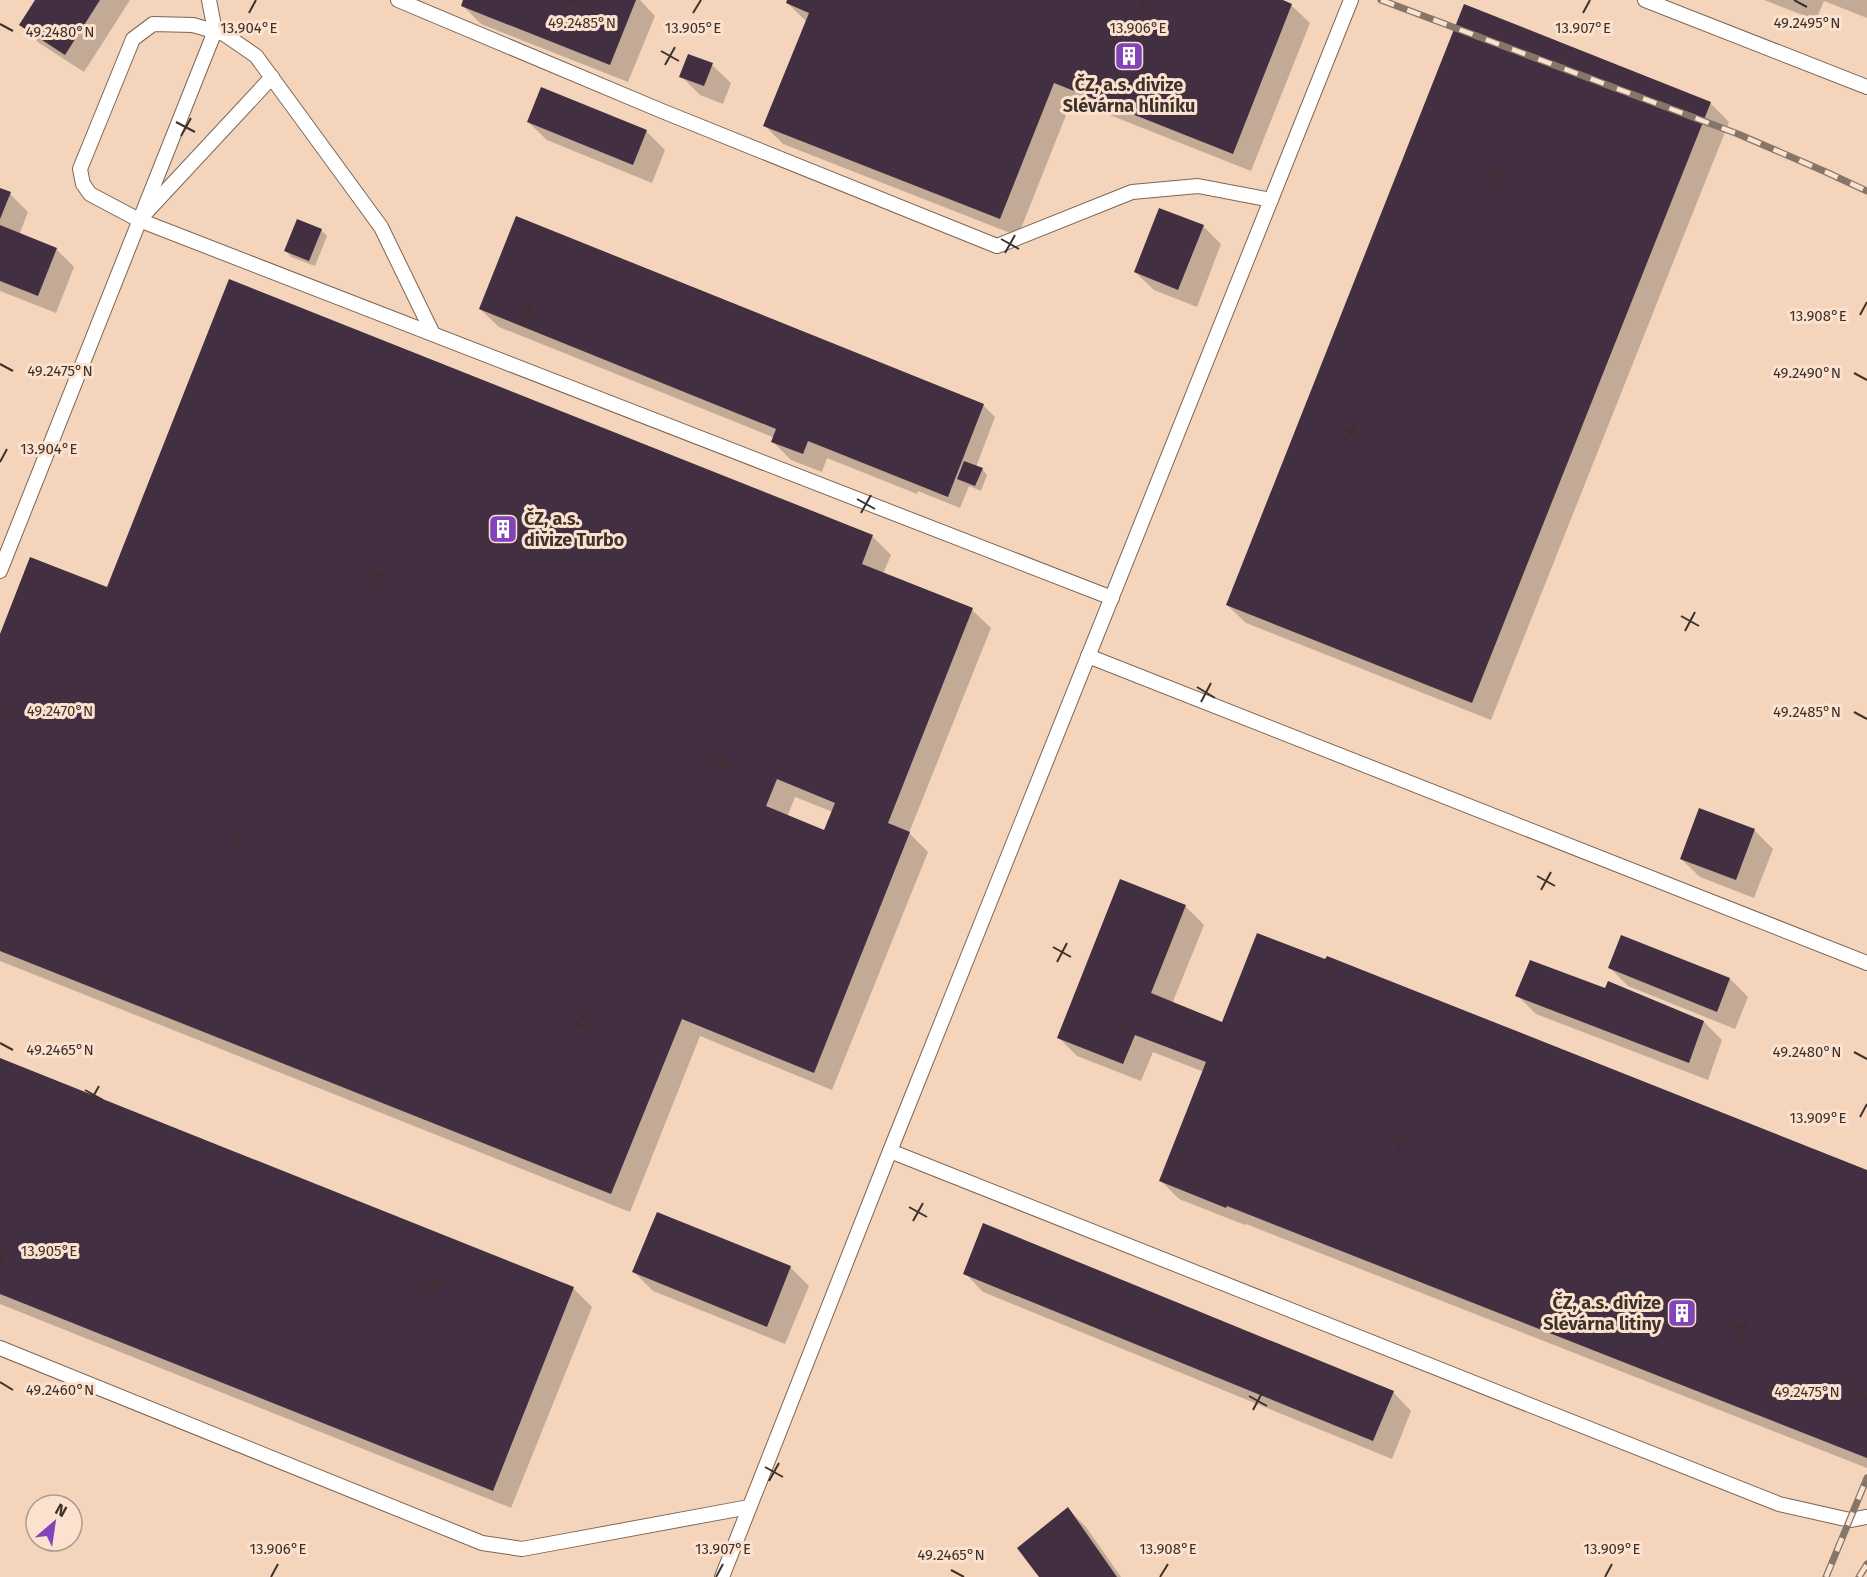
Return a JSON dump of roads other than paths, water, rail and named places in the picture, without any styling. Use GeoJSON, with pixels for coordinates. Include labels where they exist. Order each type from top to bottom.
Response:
{"type":"FeatureCollection","features":[{"type":"Feature","properties":{"kind":"lane"},"geometry":{"type":"LineString","coordinates":[[0,571],[215,31],[209,0]]}},
{"type":"Feature","properties":{"kind":"lane"},"geometry":{"type":"LineString","coordinates":[[398,0],[662,111],[997,246],[1132,192],[1198,186],[1272,200]]}},
{"type":"Feature","properties":{"kind":"lane"},"geometry":{"type":"LineString","coordinates":[[722,1577],[890,1150],[1351,0]]}},
{"type":"Feature","properties":{"kind":"lane"},"geometry":{"type":"LineString","coordinates":[[1645,0],[1867,87]]}},
{"type":"Feature","properties":{"kind":"lane"},"geometry":{"type":"LineString","coordinates":[[433,334],[381,227],[256,56],[224,34],[194,25],[153,24],[133,39],[80,169],[82,184],[90,194],[139,220],[1112,598]]}},
{"type":"Feature","properties":{"kind":"lane"},"geometry":{"type":"LineString","coordinates":[[139,220],[272,77]]}},
{"type":"Feature","properties":{"kind":"lane"},"geometry":{"type":"LineString","coordinates":[[1088,657],[1867,963]]}},
{"type":"Feature","properties":{"kind":"lane"},"geometry":{"type":"LineString","coordinates":[[890,1150],[1779,1504],[1850,1520],[1867,1517]]}},
{"type":"Feature","properties":{"kind":"lane"},"geometry":{"type":"LineString","coordinates":[[0,1348],[482,1543],[522,1549],[749,1507]]}},
{"type":"Feature","properties":{"kind":"railway"},"geometry":{"type":"LineString","coordinates":[[1381,0],[1738,134],[1867,191]]}},
{"type":"Feature","properties":{"kind":"railway"},"geometry":{"type":"LineString","coordinates":[[1826,1577],[1867,1478]]}},
{"type":"Feature","properties":{"kind":"railway"},"geometry":{"type":"LineString","coordinates":[[1859,1577],[1867,1564]]}},
{"type":"Feature","properties":{"kind":"place","name":"ČZ, a.s. divize Slévárna hliníku"},"geometry":{"type":"Point","coordinates":[1129,56]}},
{"type":"Feature","properties":{"kind":"place","name":"ČZ, a.s. divize Turbo"},"geometry":{"type":"Point","coordinates":[503,529]}},
{"type":"Feature","properties":{"kind":"place","name":"ČZ, a.s. divize Slévárna litiny"},"geometry":{"type":"Point","coordinates":[1682,1313]}}]}
